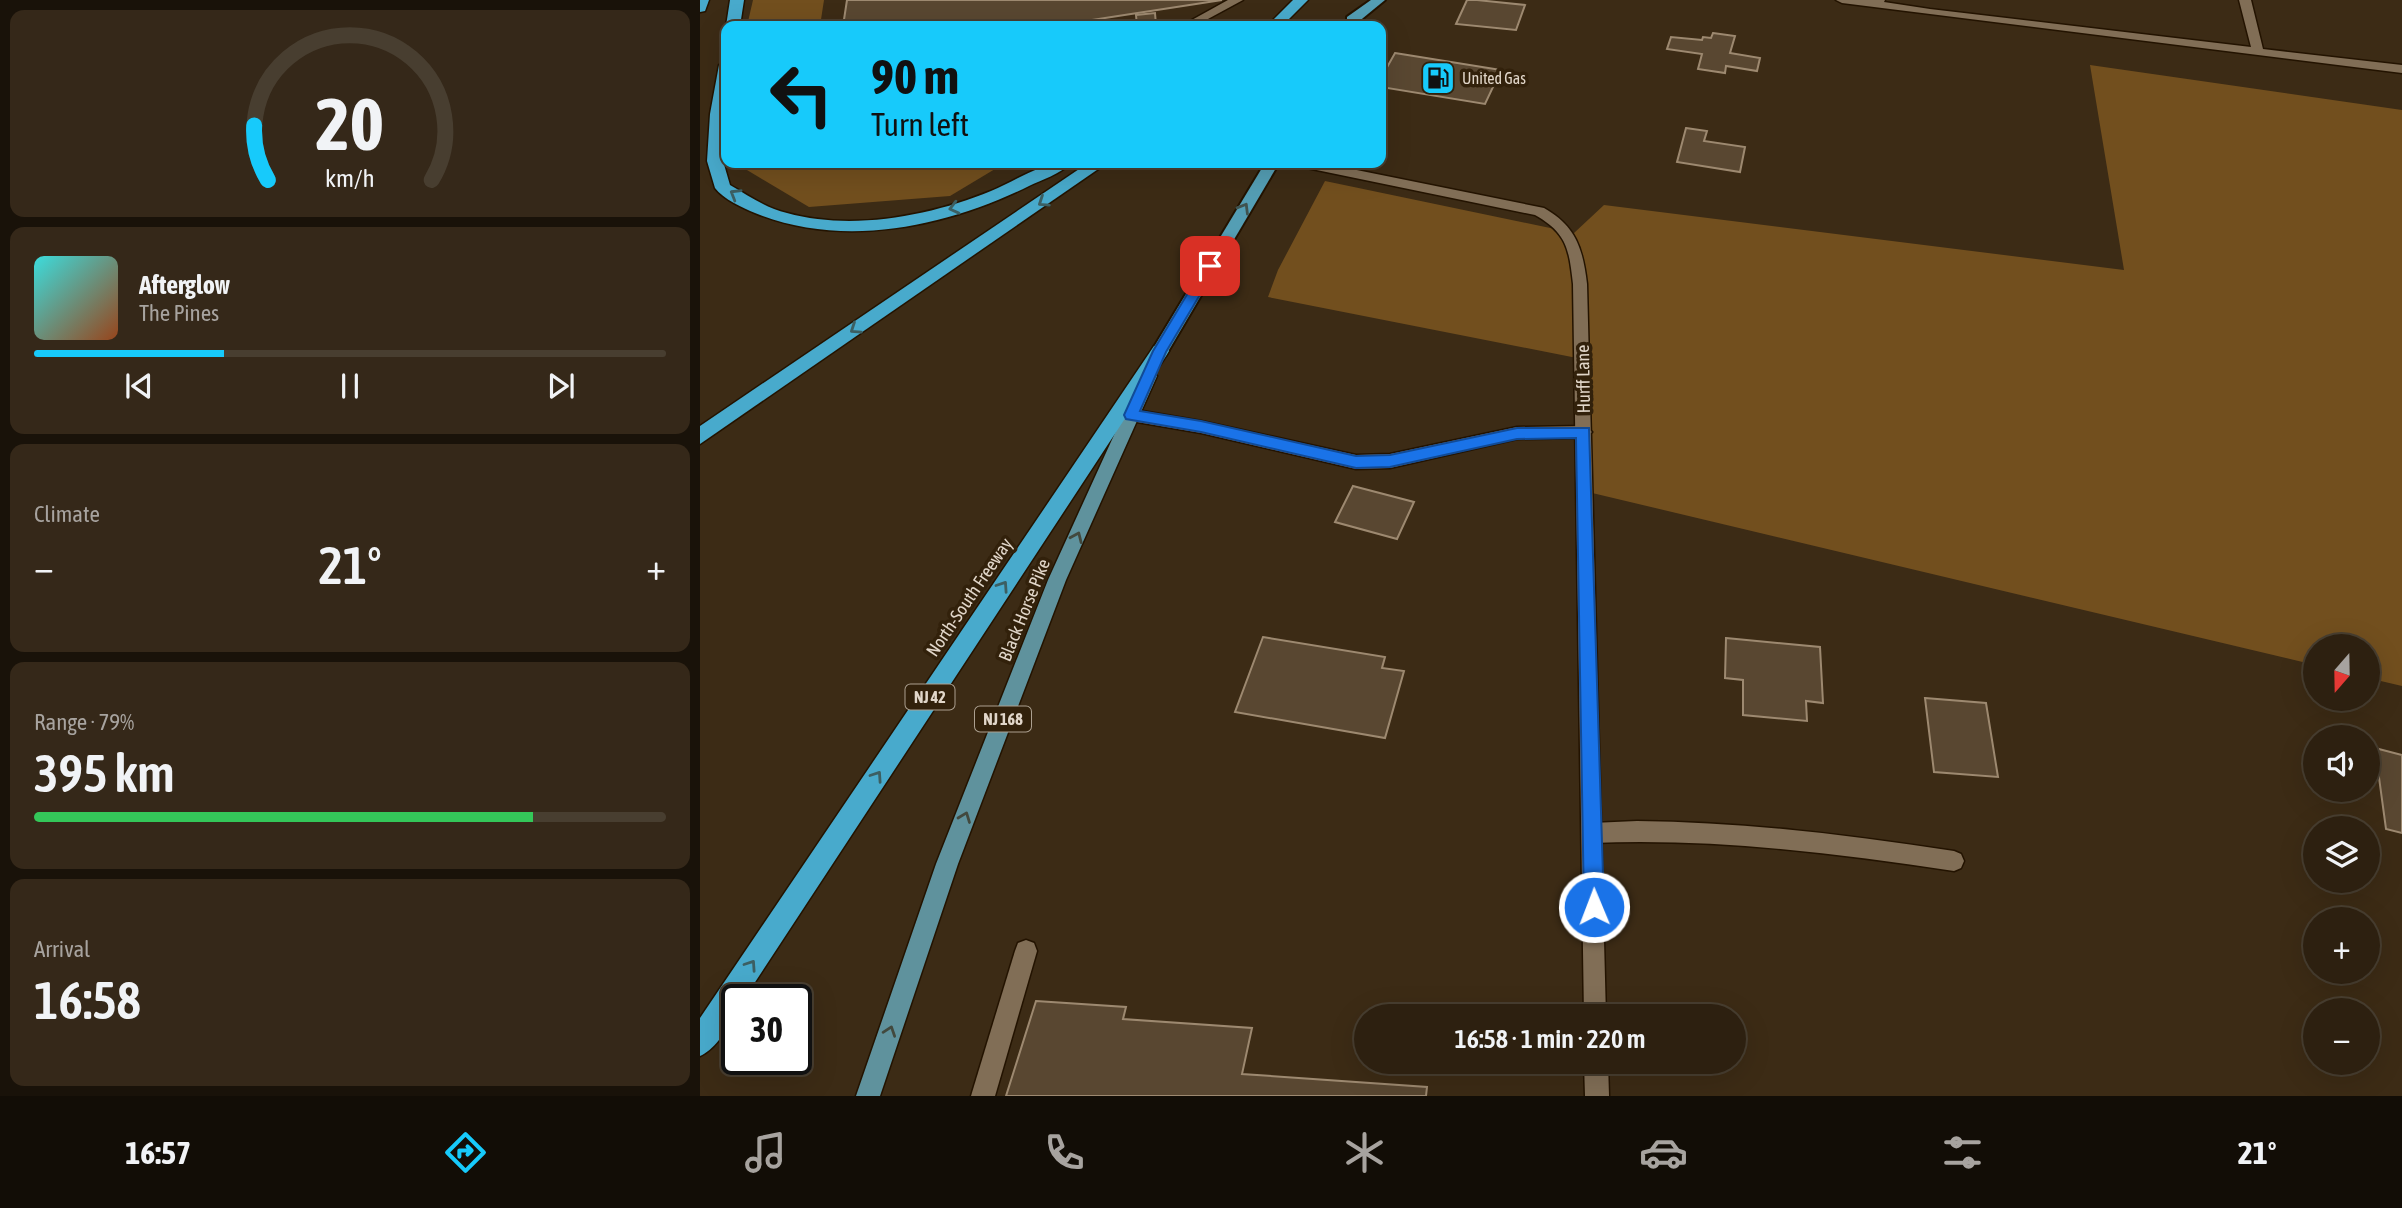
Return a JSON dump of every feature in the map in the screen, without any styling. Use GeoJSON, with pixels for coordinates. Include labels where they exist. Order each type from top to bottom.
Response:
{"type":"FeatureCollection","features":[{"type":"Feature","properties":{"kind":"highway"},"geometry":{"type":"LineString","coordinates":[[700,8],[702,0]]}},
{"type":"Feature","properties":{"kind":"highway"},"geometry":{"type":"LineString","coordinates":[[734,21],[737,0]]}},
{"type":"Feature","properties":{"kind":"highway"},"geometry":{"type":"LineString","coordinates":[[1279,21],[1301,0]]}},
{"type":"Feature","properties":{"kind":"highway"},"geometry":{"type":"LineString","coordinates":[[1351,21],[1363,0]]}},
{"type":"Feature","properties":{"kind":"highway"},"geometry":{"type":"LineString","coordinates":[[1353,21],[1379,0]]}},
{"type":"Feature","properties":{"kind":"highway"},"geometry":{"type":"LineString","coordinates":[[721,96],[715,161],[723,188],[757,208],[793,220],[825,226],[866,225],[919,216],[976,203],[1051,168]]}},
{"type":"Feature","properties":{"kind":"highway"},"geometry":{"type":"LineString","coordinates":[[700,436],[1093,168]]}},
{"type":"Feature","properties":{"kind":"highway","name":"Black Horse Pike"},"geometry":{"type":"LineString","coordinates":[[1160,351],[1269,168]]}},
{"type":"Feature","properties":{"kind":"highway","name":"North-South Freeway"},"geometry":{"type":"LineString","coordinates":[[700,1042],[1160,351]]}},
{"type":"Feature","properties":{"kind":"main road","name":"Black Horse Pike"},"geometry":{"type":"LineString","coordinates":[[868,1096],[947,864],[1057,580],[1160,351]]}},
{"type":"Feature","properties":{"kind":"street"},"geometry":{"type":"LineString","coordinates":[[1197,21],[1237,0]]}},
{"type":"Feature","properties":{"kind":"street"},"geometry":{"type":"LineString","coordinates":[[1842,0],[1879,2],[2402,69]]}},
{"type":"Feature","properties":{"kind":"street"},"geometry":{"type":"LineString","coordinates":[[2245,0],[2258,51]]}},
{"type":"Feature","properties":{"kind":"street","name":"Hurff Lane"},"geometry":{"type":"LineString","coordinates":[[1327,168],[1539,211],[1558,221],[1571,237],[1577,251],[1584,432],[1595,1004]]}},
{"type":"Feature","properties":{"kind":"street"},"geometry":{"type":"LineString","coordinates":[[1131,415],[1201,427],[1356,462],[1390,461],[1517,433],[1584,432]]}},
{"type":"Feature","properties":{"kind":"street"},"geometry":{"type":"LineString","coordinates":[[1592,834],[1645,831],[1721,833],[1954,861]]}},
{"type":"Feature","properties":{"kind":"street"},"geometry":{"type":"LineString","coordinates":[[982,1096],[1026,951]]}},
{"type":"Feature","properties":{"kind":"street"},"geometry":{"type":"LineString","coordinates":[[1596,1074],[1597,1096]]}},
{"type":"Feature","properties":{"kind":"shaded area"},"geometry":{"type":"Polygon","coordinates":[[[753,0],[824,0],[821,21],[748,21],[753,0]]]}},
{"type":"Feature","properties":{"kind":"shaded area"},"geometry":{"type":"Polygon","coordinates":[[[2090,65],[2402,110],[2402,686],[2380,681],[2380,634],[2303,634],[2303,662],[1588,492],[1587,360],[1268,297],[1278,270],[1325,181],[1574,233],[1604,205],[2124,270],[2090,65]]]}},
{"type":"Feature","properties":{"kind":"shaded area"},"geometry":{"type":"Polygon","coordinates":[[[721,133],[721,168],[727,168],[711,174],[721,133]]]}},
{"type":"Feature","properties":{"kind":"shaded area"},"geometry":{"type":"Polygon","coordinates":[[[744,168],[997,168],[950,196],[809,207],[744,168]]]}},
{"type":"Feature","properties":{"kind":"building"},"geometry":{"type":"Polygon","coordinates":[[[847,0],[1222,0],[1086,21],[844,21],[847,0]]]}},
{"type":"Feature","properties":{"kind":"building"},"geometry":{"type":"Polygon","coordinates":[[[1467,0],[1525,5],[1516,30],[1456,24],[1467,0]]]}},
{"type":"Feature","properties":{"kind":"building"},"geometry":{"type":"Polygon","coordinates":[[[1155,13],[1156,21],[1137,21],[1136,15],[1155,13]]]}},
{"type":"Feature","properties":{"kind":"building"},"geometry":{"type":"Polygon","coordinates":[[[1713,33],[1735,36],[1730,53],[1760,58],[1757,71],[1726,66],[1725,73],[1698,69],[1702,54],[1667,49],[1671,37],[1702,40],[1703,37],[1711,38],[1713,33]]]}},
{"type":"Feature","properties":{"kind":"building"},"geometry":{"type":"Polygon","coordinates":[[[1395,53],[1501,70],[1485,104],[1386,88],[1386,69],[1395,53]]]}},
{"type":"Feature","properties":{"kind":"building"},"geometry":{"type":"Polygon","coordinates":[[[1686,128],[1707,131],[1704,141],[1745,147],[1740,172],[1677,162],[1686,128]]]}},
{"type":"Feature","properties":{"kind":"building"},"geometry":{"type":"Polygon","coordinates":[[[1353,486],[1414,502],[1397,539],[1335,522],[1353,486]]]}},
{"type":"Feature","properties":{"kind":"building"},"geometry":{"type":"Polygon","coordinates":[[[1263,637],[1385,657],[1382,668],[1404,671],[1385,738],[1235,712],[1263,637]]]}},
{"type":"Feature","properties":{"kind":"building"},"geometry":{"type":"Polygon","coordinates":[[[1726,638],[1820,647],[1823,703],[1806,701],[1807,721],[1743,715],[1743,680],[1725,678],[1726,638]]]}},
{"type":"Feature","properties":{"kind":"building"},"geometry":{"type":"Polygon","coordinates":[[[1925,698],[1986,703],[1998,777],[1934,772],[1925,698]]]}},
{"type":"Feature","properties":{"kind":"building"},"geometry":{"type":"Polygon","coordinates":[[[2380,749],[2402,755],[2402,833],[2386,829],[2380,785],[2380,749]]]}},
{"type":"Feature","properties":{"kind":"building"},"geometry":{"type":"Polygon","coordinates":[[[1036,1001],[1126,1007],[1123,1019],[1252,1028],[1242,1074],[1427,1087],[1426,1096],[1006,1096],[1036,1001]]]}},
{"type":"Feature","properties":{"kind":"place","name":"United Gas"},"geometry":{"type":"Point","coordinates":[1438,78]}},
{"type":"Feature","properties":{"kind":"route"},"geometry":{"type":"LineString","coordinates":[[1210,266],[1160,351],[1131,415],[1201,427],[1356,462],[1390,461],[1517,433],[1584,432],[1594,907]]}}]}
